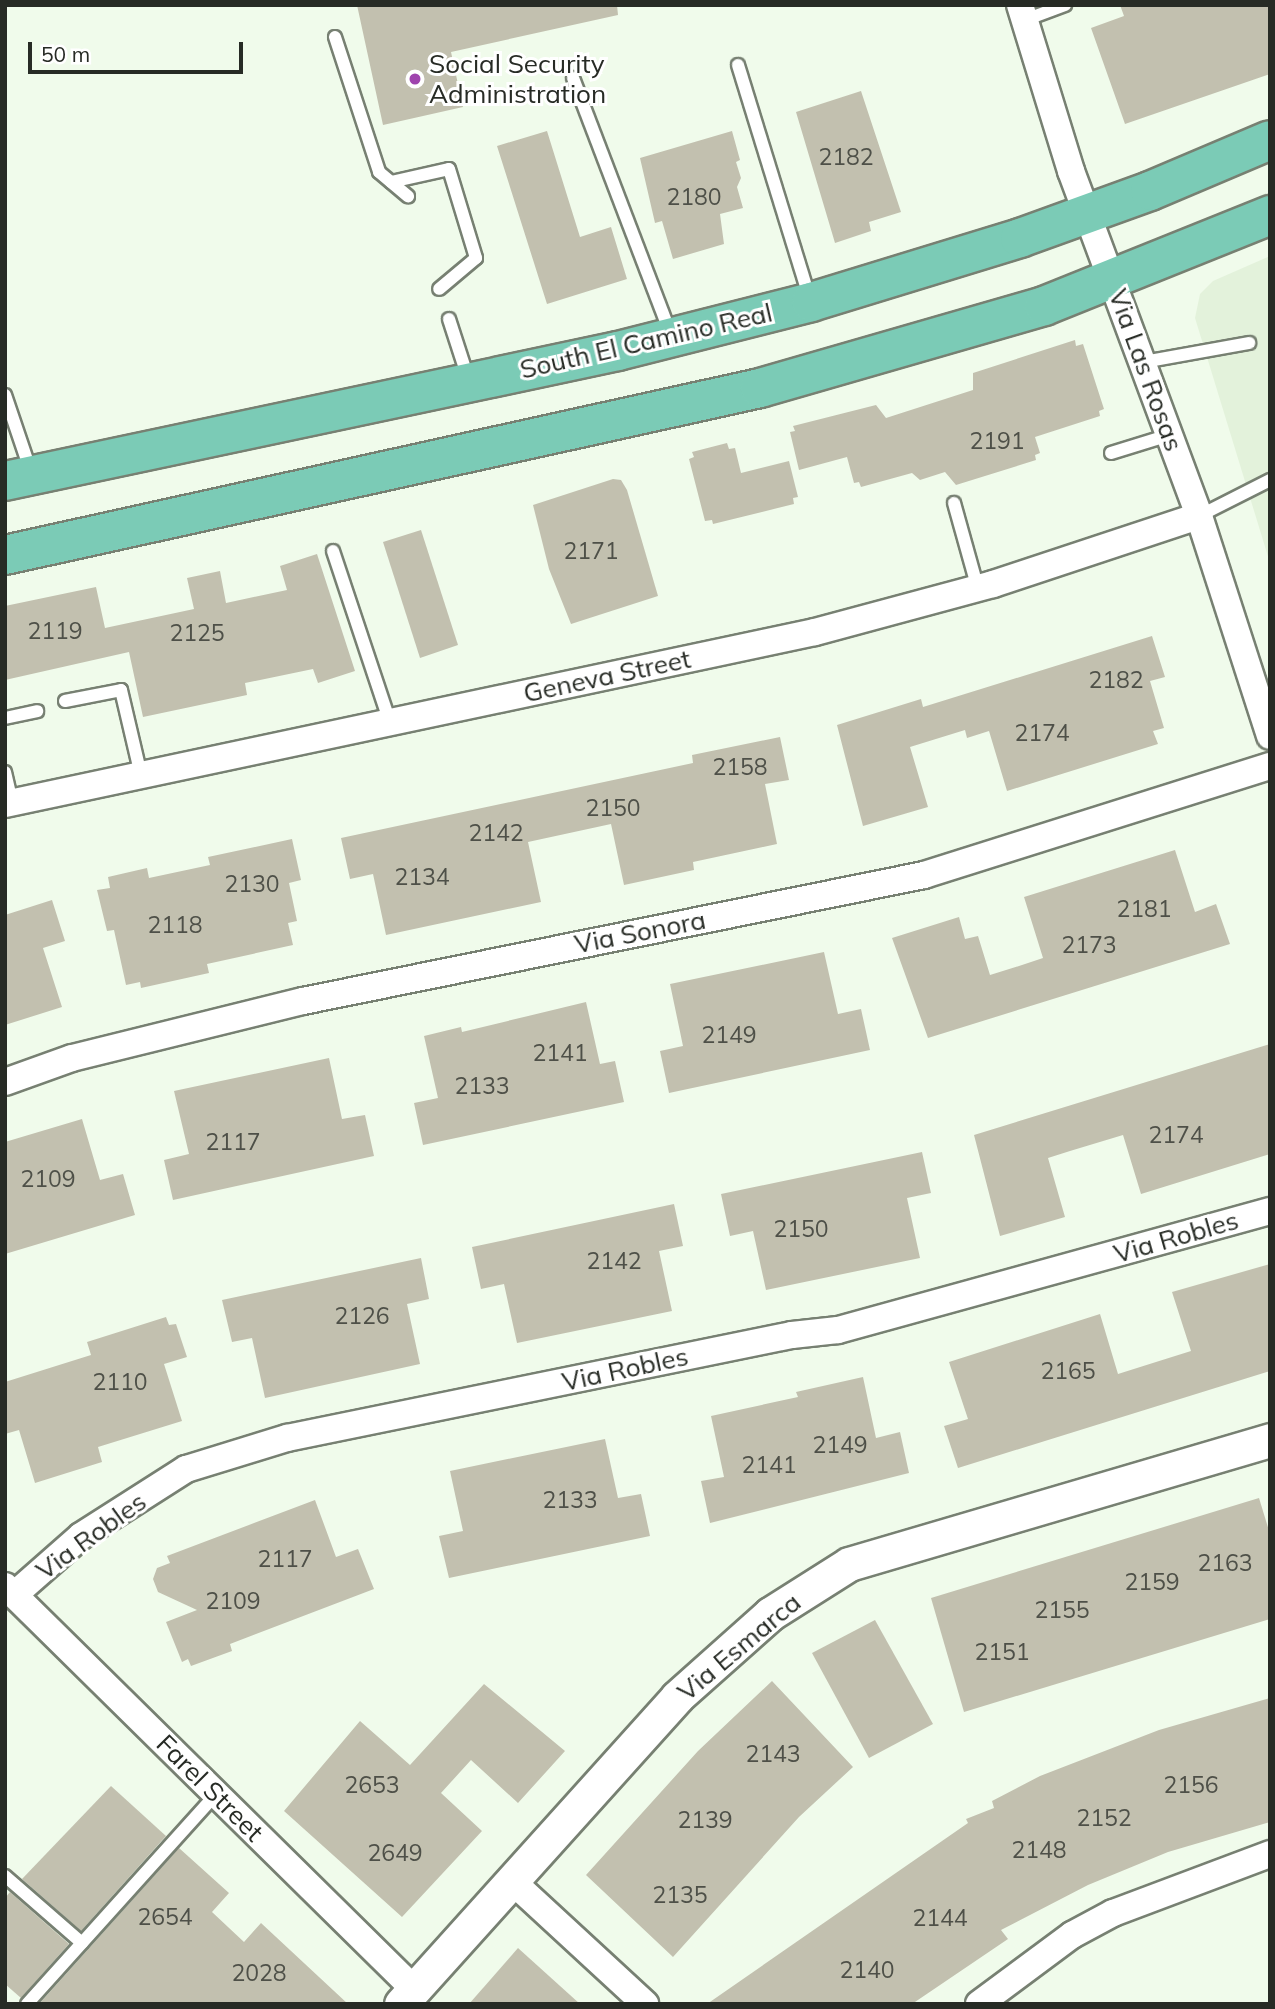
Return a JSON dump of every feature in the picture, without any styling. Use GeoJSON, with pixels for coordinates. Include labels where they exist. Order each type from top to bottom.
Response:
{"type":"FeatureCollection","features":[{"type":"Feature","properties":{"kind":"main road","name":"South El Camino Real"},"geometry":{"type":"LineString","coordinates":[[19,478],[673,338],[811,302],[1089,213],[1270,140]]}},
{"type":"Feature","properties":{"kind":"main road"},"geometry":{"type":"LineString","coordinates":[[5,555],[761,388],[1044,306],[1270,215]]}},
{"type":"Feature","properties":{"kind":"street","name":"Via Las Rosas"},"geometry":{"type":"LineString","coordinates":[[1022,13],[1089,213],[1199,516],[1270,737]]}},
{"type":"Feature","properties":{"kind":"street","name":"Geneva Street"},"geometry":{"type":"LineString","coordinates":[[9,804],[815,632],[978,589],[1199,516]]}},
{"type":"Feature","properties":{"kind":"street","name":"Via Sonora"},"geometry":{"type":"LineString","coordinates":[[5,1082],[72,1058],[303,1000],[924,875],[1270,766]]}},
{"type":"Feature","properties":{"kind":"street","name":"Via Robles"},"geometry":{"type":"LineString","coordinates":[[9,1590],[81,1536],[186,1469],[287,1438],[778,1338],[838,1330],[1270,1211]]}},
{"type":"Feature","properties":{"kind":"street","name":"Via Esmarca"},"geometry":{"type":"LineString","coordinates":[[408,1996],[677,1697],[770,1614],[849,1564],[1270,1440]]}},
{"type":"Feature","properties":{"kind":"street","name":"Farel Street"},"geometry":{"type":"LineString","coordinates":[[9,1590],[216,1794],[408,1996]]}},
{"type":"Feature","properties":{"kind":"street"},"geometry":{"type":"LineString","coordinates":[[979,2004],[1073,1935],[1113,1913],[1270,1854]]}},
{"type":"Feature","properties":{"kind":"street"},"geometry":{"type":"LineString","coordinates":[[513,1882],[645,2004]]}},
{"type":"Feature","properties":{"kind":"lane"},"geometry":{"type":"LineString","coordinates":[[1022,13],[1065,5]]}},
{"type":"Feature","properties":{"kind":"lane"},"geometry":{"type":"LineString","coordinates":[[335,37],[379,172],[408,196]]}},
{"type":"Feature","properties":{"kind":"lane"},"geometry":{"type":"LineString","coordinates":[[738,65],[811,302]]}},
{"type":"Feature","properties":{"kind":"lane"},"geometry":{"type":"LineString","coordinates":[[573,78],[673,338]]}},
{"type":"Feature","properties":{"kind":"lane"},"geometry":{"type":"LineString","coordinates":[[391,182],[449,169],[476,258],[439,289]]}},
{"type":"Feature","properties":{"kind":"lane"},"geometry":{"type":"LineString","coordinates":[[449,319],[470,382]]}},
{"type":"Feature","properties":{"kind":"lane"},"geometry":{"type":"LineString","coordinates":[[1143,362],[1249,343]]}},
{"type":"Feature","properties":{"kind":"lane"},"geometry":{"type":"LineString","coordinates":[[5,396],[19,478]]}},
{"type":"Feature","properties":{"kind":"lane"},"geometry":{"type":"LineString","coordinates":[[1111,453],[1169,435]]}},
{"type":"Feature","properties":{"kind":"lane"},"geometry":{"type":"LineString","coordinates":[[1199,516],[1270,480]]}},
{"type":"Feature","properties":{"kind":"lane"},"geometry":{"type":"LineString","coordinates":[[954,503],[978,589]]}},
{"type":"Feature","properties":{"kind":"lane"},"geometry":{"type":"LineString","coordinates":[[333,551],[390,722]]}},
{"type":"Feature","properties":{"kind":"lane"},"geometry":{"type":"LineString","coordinates":[[65,701],[121,690],[141,775]]}},
{"type":"Feature","properties":{"kind":"lane"},"geometry":{"type":"LineString","coordinates":[[5,718],[37,711]]}},
{"type":"Feature","properties":{"kind":"lane"},"geometry":{"type":"LineString","coordinates":[[5,772],[9,804]]}},
{"type":"Feature","properties":{"kind":"lane"},"geometry":{"type":"LineString","coordinates":[[27,2004],[216,1794]]}},
{"type":"Feature","properties":{"kind":"lane"},"geometry":{"type":"LineString","coordinates":[[5,1876],[82,1943]]}},
{"type":"Feature","properties":{"kind":"shaded area"},"geometry":{"type":"Polygon","coordinates":[[[1270,256],[1270,563],[1195,318],[1200,294],[1213,281],[1270,256]]]}},
{"type":"Feature","properties":{"kind":"building","name":"Social Security Administration"},"geometry":{"type":"Polygon","coordinates":[[[357,5],[617,5],[618,15],[451,52],[463,107],[383,125],[357,5]]]}},
{"type":"Feature","properties":{"kind":"building"},"geometry":{"type":"Polygon","coordinates":[[[1120,5],[1270,5],[1270,74],[1125,124],[1091,28],[1124,16],[1120,5]]]}},
{"type":"Feature","properties":{"kind":"building"},"geometry":{"type":"Polygon","coordinates":[[[861,91],[901,212],[869,222],[871,231],[835,243],[796,112],[861,91]]]}},
{"type":"Feature","properties":{"kind":"building"},"geometry":{"type":"Polygon","coordinates":[[[547,131],[580,237],[611,227],[627,279],[547,304],[497,146],[547,131]]]}},
{"type":"Feature","properties":{"kind":"building"},"geometry":{"type":"Polygon","coordinates":[[[732,131],[740,160],[736,162],[741,178],[737,187],[743,208],[720,214],[724,244],[673,259],[662,221],[655,223],[640,158],[732,131]]]}},
{"type":"Feature","properties":{"kind":"building"},"geometry":{"type":"Polygon","coordinates":[[[1075,340],[1076,346],[1083,344],[1104,409],[1099,411],[1100,416],[1035,437],[1040,453],[1035,455],[1036,460],[956,485],[945,472],[920,480],[912,473],[861,487],[859,482],[854,483],[847,457],[799,470],[790,432],[795,431],[793,426],[876,405],[886,418],[973,390],[973,373],[1075,340]]]}},
{"type":"Feature","properties":{"kind":"building"},"geometry":{"type":"Polygon","coordinates":[[[727,443],[729,449],[735,448],[741,473],[789,461],[798,497],[793,498],[794,504],[713,524],[712,520],[705,521],[689,459],[694,457],[692,452],[727,443]]]}},
{"type":"Feature","properties":{"kind":"building"},"geometry":{"type":"Polygon","coordinates":[[[613,479],[621,480],[627,490],[658,596],[571,624],[549,569],[533,505],[613,479]]]}},
{"type":"Feature","properties":{"kind":"building"},"geometry":{"type":"Polygon","coordinates":[[[421,530],[458,645],[420,658],[383,542],[421,530]]]}},
{"type":"Feature","properties":{"kind":"building"},"geometry":{"type":"Polygon","coordinates":[[[317,554],[355,671],[318,683],[313,669],[245,683],[247,695],[143,717],[129,652],[5,680],[5,606],[96,587],[105,628],[194,609],[187,578],[220,571],[226,603],[287,590],[280,566],[317,554]]]}},
{"type":"Feature","properties":{"kind":"building"},"geometry":{"type":"Polygon","coordinates":[[[1152,636],[1165,677],[1150,681],[1164,728],[1153,731],[1158,744],[1007,791],[989,731],[967,738],[965,730],[910,747],[928,807],[863,826],[837,725],[921,699],[923,707],[1152,636]]]}},
{"type":"Feature","properties":{"kind":"building"},"geometry":{"type":"Polygon","coordinates":[[[780,737],[789,780],[765,784],[777,844],[693,862],[694,870],[624,885],[611,824],[528,842],[541,902],[386,935],[373,874],[350,879],[341,838],[693,763],[692,755],[780,737]]]}},
{"type":"Feature","properties":{"kind":"building"},"geometry":{"type":"Polygon","coordinates":[[[292,839],[301,880],[289,883],[297,921],[288,923],[293,945],[207,964],[209,973],[141,988],[140,982],[126,985],[114,930],[107,931],[97,890],[110,888],[108,877],[147,868],[149,878],[210,865],[208,857],[292,839]]]}},
{"type":"Feature","properties":{"kind":"building"},"geometry":{"type":"Polygon","coordinates":[[[1175,850],[1195,912],[1216,904],[1230,944],[928,1038],[892,938],[959,917],[965,939],[978,936],[990,975],[1043,958],[1024,897],[1175,850]]]}},
{"type":"Feature","properties":{"kind":"building"},"geometry":{"type":"Polygon","coordinates":[[[52,900],[65,941],[43,948],[62,1007],[5,1025],[5,915],[52,900]]]}},
{"type":"Feature","properties":{"kind":"building"},"geometry":{"type":"Polygon","coordinates":[[[824,952],[838,1014],[861,1009],[870,1050],[669,1093],[660,1051],[683,1046],[670,984],[824,952]]]}},
{"type":"Feature","properties":{"kind":"building"},"geometry":{"type":"Polygon","coordinates":[[[586,1002],[600,1064],[615,1061],[624,1102],[423,1145],[414,1103],[438,1098],[424,1036],[461,1027],[462,1032],[586,1002]]]}},
{"type":"Feature","properties":{"kind":"building"},"geometry":{"type":"Polygon","coordinates":[[[1270,1044],[1270,1154],[1141,1194],[1123,1135],[1070,1151],[1048,1158],[1065,1217],[1000,1236],[974,1135],[1270,1044]]]}},
{"type":"Feature","properties":{"kind":"building"},"geometry":{"type":"Polygon","coordinates":[[[329,1058],[342,1119],[365,1115],[374,1156],[173,1200],[164,1160],[189,1154],[174,1091],[329,1058]]]}},
{"type":"Feature","properties":{"kind":"building"},"geometry":{"type":"Polygon","coordinates":[[[82,1119],[100,1180],[123,1174],[135,1215],[5,1254],[5,1142],[82,1119]]]}},
{"type":"Feature","properties":{"kind":"building"},"geometry":{"type":"Polygon","coordinates":[[[922,1152],[931,1193],[907,1198],[920,1258],[766,1290],[753,1231],[730,1236],[721,1194],[922,1152]]]}},
{"type":"Feature","properties":{"kind":"building"},"geometry":{"type":"Polygon","coordinates":[[[674,1204],[683,1246],[659,1251],[672,1311],[517,1343],[504,1284],[481,1289],[472,1247],[674,1204]]]}},
{"type":"Feature","properties":{"kind":"building"},"geometry":{"type":"Polygon","coordinates":[[[421,1258],[429,1299],[407,1304],[420,1364],[265,1398],[252,1338],[232,1342],[222,1300],[421,1258]]]}},
{"type":"Feature","properties":{"kind":"building"},"geometry":{"type":"Polygon","coordinates":[[[1270,1264],[1270,1371],[958,1468],[944,1426],[968,1419],[949,1362],[1100,1314],[1118,1374],[1191,1351],[1172,1292],[1270,1264]]]}},
{"type":"Feature","properties":{"kind":"building"},"geometry":{"type":"Polygon","coordinates":[[[166,1317],[169,1325],[176,1324],[187,1357],[164,1364],[182,1421],[98,1447],[102,1462],[35,1483],[19,1430],[5,1434],[5,1382],[91,1355],[87,1342],[166,1317]]]}},
{"type":"Feature","properties":{"kind":"building"},"geometry":{"type":"Polygon","coordinates":[[[863,1377],[876,1438],[900,1432],[909,1473],[710,1523],[701,1481],[724,1477],[711,1416],[798,1397],[796,1392],[863,1377]]]}},
{"type":"Feature","properties":{"kind":"building"},"geometry":{"type":"Polygon","coordinates":[[[605,1439],[618,1498],[641,1494],[650,1536],[449,1578],[439,1536],[463,1531],[450,1471],[605,1439]]]}},
{"type":"Feature","properties":{"kind":"building"},"geometry":{"type":"Polygon","coordinates":[[[1259,1498],[1270,1534],[1270,1619],[964,1712],[931,1598],[1259,1498]]]}},
{"type":"Feature","properties":{"kind":"building"},"geometry":{"type":"Polygon","coordinates":[[[315,1500],[336,1557],[358,1549],[374,1589],[230,1644],[232,1651],[191,1666],[188,1659],[182,1662],[166,1622],[197,1610],[158,1592],[153,1579],[157,1568],[170,1563],[167,1556],[315,1500]]]}},
{"type":"Feature","properties":{"kind":"building"},"geometry":{"type":"Polygon","coordinates":[[[875,1620],[933,1724],[869,1758],[812,1653],[875,1620]]]}},
{"type":"Feature","properties":{"kind":"building"},"geometry":{"type":"Polygon","coordinates":[[[772,1681],[853,1767],[799,1817],[673,1957],[586,1875],[698,1751],[772,1681]]]}},
{"type":"Feature","properties":{"kind":"building"},"geometry":{"type":"Polygon","coordinates":[[[484,1684],[565,1751],[518,1803],[471,1760],[441,1793],[482,1831],[402,1917],[284,1811],[360,1721],[410,1765],[484,1684]]]}},
{"type":"Feature","properties":{"kind":"building"},"geometry":{"type":"Polygon","coordinates":[[[1270,1698],[1270,1822],[1168,1852],[1088,1885],[1001,1930],[1008,1939],[912,2004],[707,2004],[968,1823],[966,1819],[994,1808],[992,1801],[1040,1776],[1159,1730],[1270,1698]]]}},
{"type":"Feature","properties":{"kind":"building"},"geometry":{"type":"Polygon","coordinates":[[[111,1786],[166,1836],[81,1931],[22,1879],[111,1786]]]}},
{"type":"Feature","properties":{"kind":"building"},"geometry":{"type":"Polygon","coordinates":[[[179,1848],[229,1893],[212,1912],[244,1942],[261,1923],[348,2004],[39,2004],[179,1848]]]}},
{"type":"Feature","properties":{"kind":"building"},"geometry":{"type":"Polygon","coordinates":[[[10,1892],[69,1944],[21,1998],[5,1984],[5,1898],[10,1892]]]}},
{"type":"Feature","properties":{"kind":"building"},"geometry":{"type":"Polygon","coordinates":[[[518,1948],[580,2004],[469,2004],[518,1948]]]}},
{"type":"Feature","properties":{"kind":"place","name":"Social Security Administration"},"geometry":{"type":"Point","coordinates":[415,79]}}]}
